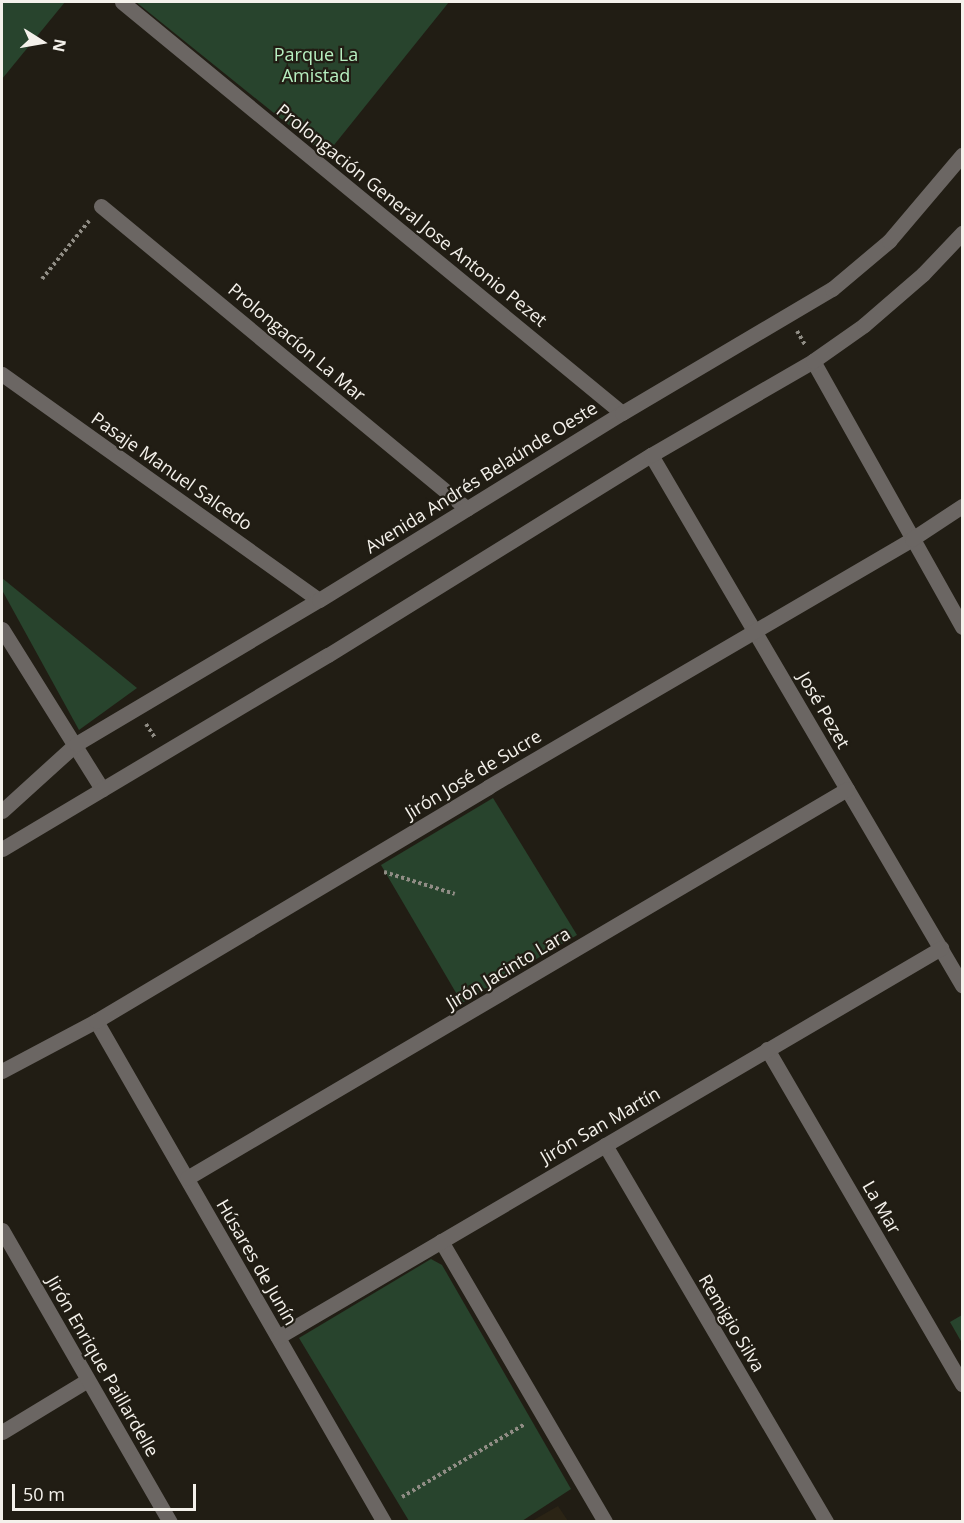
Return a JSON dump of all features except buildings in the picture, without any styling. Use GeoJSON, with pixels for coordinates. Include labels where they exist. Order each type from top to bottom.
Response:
{"type":"FeatureCollection","features":[{"type":"Feature","properties":{"kind":"street","name":"Prolongación General Jose Antonio Pezet"},"geometry":{"type":"LineString","coordinates":[[122,2],[622,413]]}},
{"type":"Feature","properties":{"kind":"street","name":"Avenida Andrés Belaúnde Oeste"},"geometry":{"type":"LineString","coordinates":[[2,811],[76,744],[319,600],[622,413],[832,289],[889,241],[956,173],[963,154]]}},
{"type":"Feature","properties":{"kind":"street","name":"Prolongacíon La Mar"},"geometry":{"type":"LineString","coordinates":[[101,206],[467,509]]}},
{"type":"Feature","properties":{"kind":"street"},"geometry":{"type":"LineString","coordinates":[[2,849],[338,649],[651,455],[813,361],[864,324],[915,281],[963,233]]}},
{"type":"Feature","properties":{"kind":"street"},"geometry":{"type":"LineString","coordinates":[[813,361],[963,627]]}},
{"type":"Feature","properties":{"kind":"street","name":"Pasaje Manuel Salcedo"},"geometry":{"type":"LineString","coordinates":[[2,374],[319,600]]}},
{"type":"Feature","properties":{"kind":"street","name":"José Pezet"},"geometry":{"type":"LineString","coordinates":[[651,455],[963,985]]}},
{"type":"Feature","properties":{"kind":"street","name":"Jirón José de Sucre"},"geometry":{"type":"LineString","coordinates":[[2,1071],[96,1021],[912,539],[963,506]]}},
{"type":"Feature","properties":{"kind":"street"},"geometry":{"type":"LineString","coordinates":[[2,629],[76,744],[102,789]]}},
{"type":"Feature","properties":{"kind":"street","name":"Jirón Jacinto Lara"},"geometry":{"type":"LineString","coordinates":[[187,1178],[847,789]]}},
{"type":"Feature","properties":{"kind":"street","name":"Jirón San Martín"},"geometry":{"type":"LineString","coordinates":[[278,1337],[941,948]]}},
{"type":"Feature","properties":{"kind":"street","name":"Húsares de Junín"},"geometry":{"type":"LineString","coordinates":[[96,1021],[384,1521]]}},
{"type":"Feature","properties":{"kind":"street","name":"La Mar"},"geometry":{"type":"LineString","coordinates":[[768,1049],[963,1384]]}},
{"type":"Feature","properties":{"kind":"street","name":"Remigio Silva"},"geometry":{"type":"LineString","coordinates":[[605,1145],[826,1521]]}},
{"type":"Feature","properties":{"kind":"street","name":"Jirón Enrique Paillardelle"},"geometry":{"type":"LineString","coordinates":[[2,1230],[170,1521]]}},
{"type":"Feature","properties":{"kind":"street"},"geometry":{"type":"LineString","coordinates":[[441,1241],[605,1521]]}},
{"type":"Feature","properties":{"kind":"street"},"geometry":{"type":"LineString","coordinates":[[2,1432],[88,1380]]}},
{"type":"Feature","properties":{"kind":"path"},"geometry":{"type":"LineString","coordinates":[[42,279],[101,206]]}},
{"type":"Feature","properties":{"kind":"path"},"geometry":{"type":"LineString","coordinates":[[789,314],[813,361]]}},
{"type":"Feature","properties":{"kind":"path"},"geometry":{"type":"LineString","coordinates":[[135,709],[165,752]]}},
{"type":"Feature","properties":{"kind":"path"},"geometry":{"type":"LineString","coordinates":[[358,865],[455,894]]}},
{"type":"Feature","properties":{"kind":"path"},"geometry":{"type":"LineString","coordinates":[[402,1497],[525,1425]]}},
{"type":"Feature","properties":{"kind":"shaded area"},"geometry":{"type":"Polygon","coordinates":[[[558,1506],[568,1521],[532,1521],[558,1506]]]}},
{"type":"Feature","properties":{"kind":"green space"},"geometry":{"type":"Polygon","coordinates":[[[2,2],[65,2],[2,79],[2,2]]]}},
{"type":"Feature","properties":{"kind":"green space","name":"Parque La Amistad"},"geometry":{"type":"Polygon","coordinates":[[[136,2],[449,2],[326,155],[136,2]]]}},
{"type":"Feature","properties":{"kind":"green space"},"geometry":{"type":"Polygon","coordinates":[[[2,578],[137,688],[79,730],[2,590],[2,578]]]}},
{"type":"Feature","properties":{"kind":"green space"},"geometry":{"type":"Polygon","coordinates":[[[493,798],[577,935],[462,1003],[381,865],[493,798]]]}},
{"type":"Feature","properties":{"kind":"green space"},"geometry":{"type":"Polygon","coordinates":[[[431,1259],[442,1265],[571,1489],[522,1521],[409,1521],[299,1338],[431,1259]]]}},
{"type":"Feature","properties":{"kind":"green space"},"geometry":{"type":"Polygon","coordinates":[[[962,1315],[962,1343],[950,1322],[962,1315]]]}}]}
